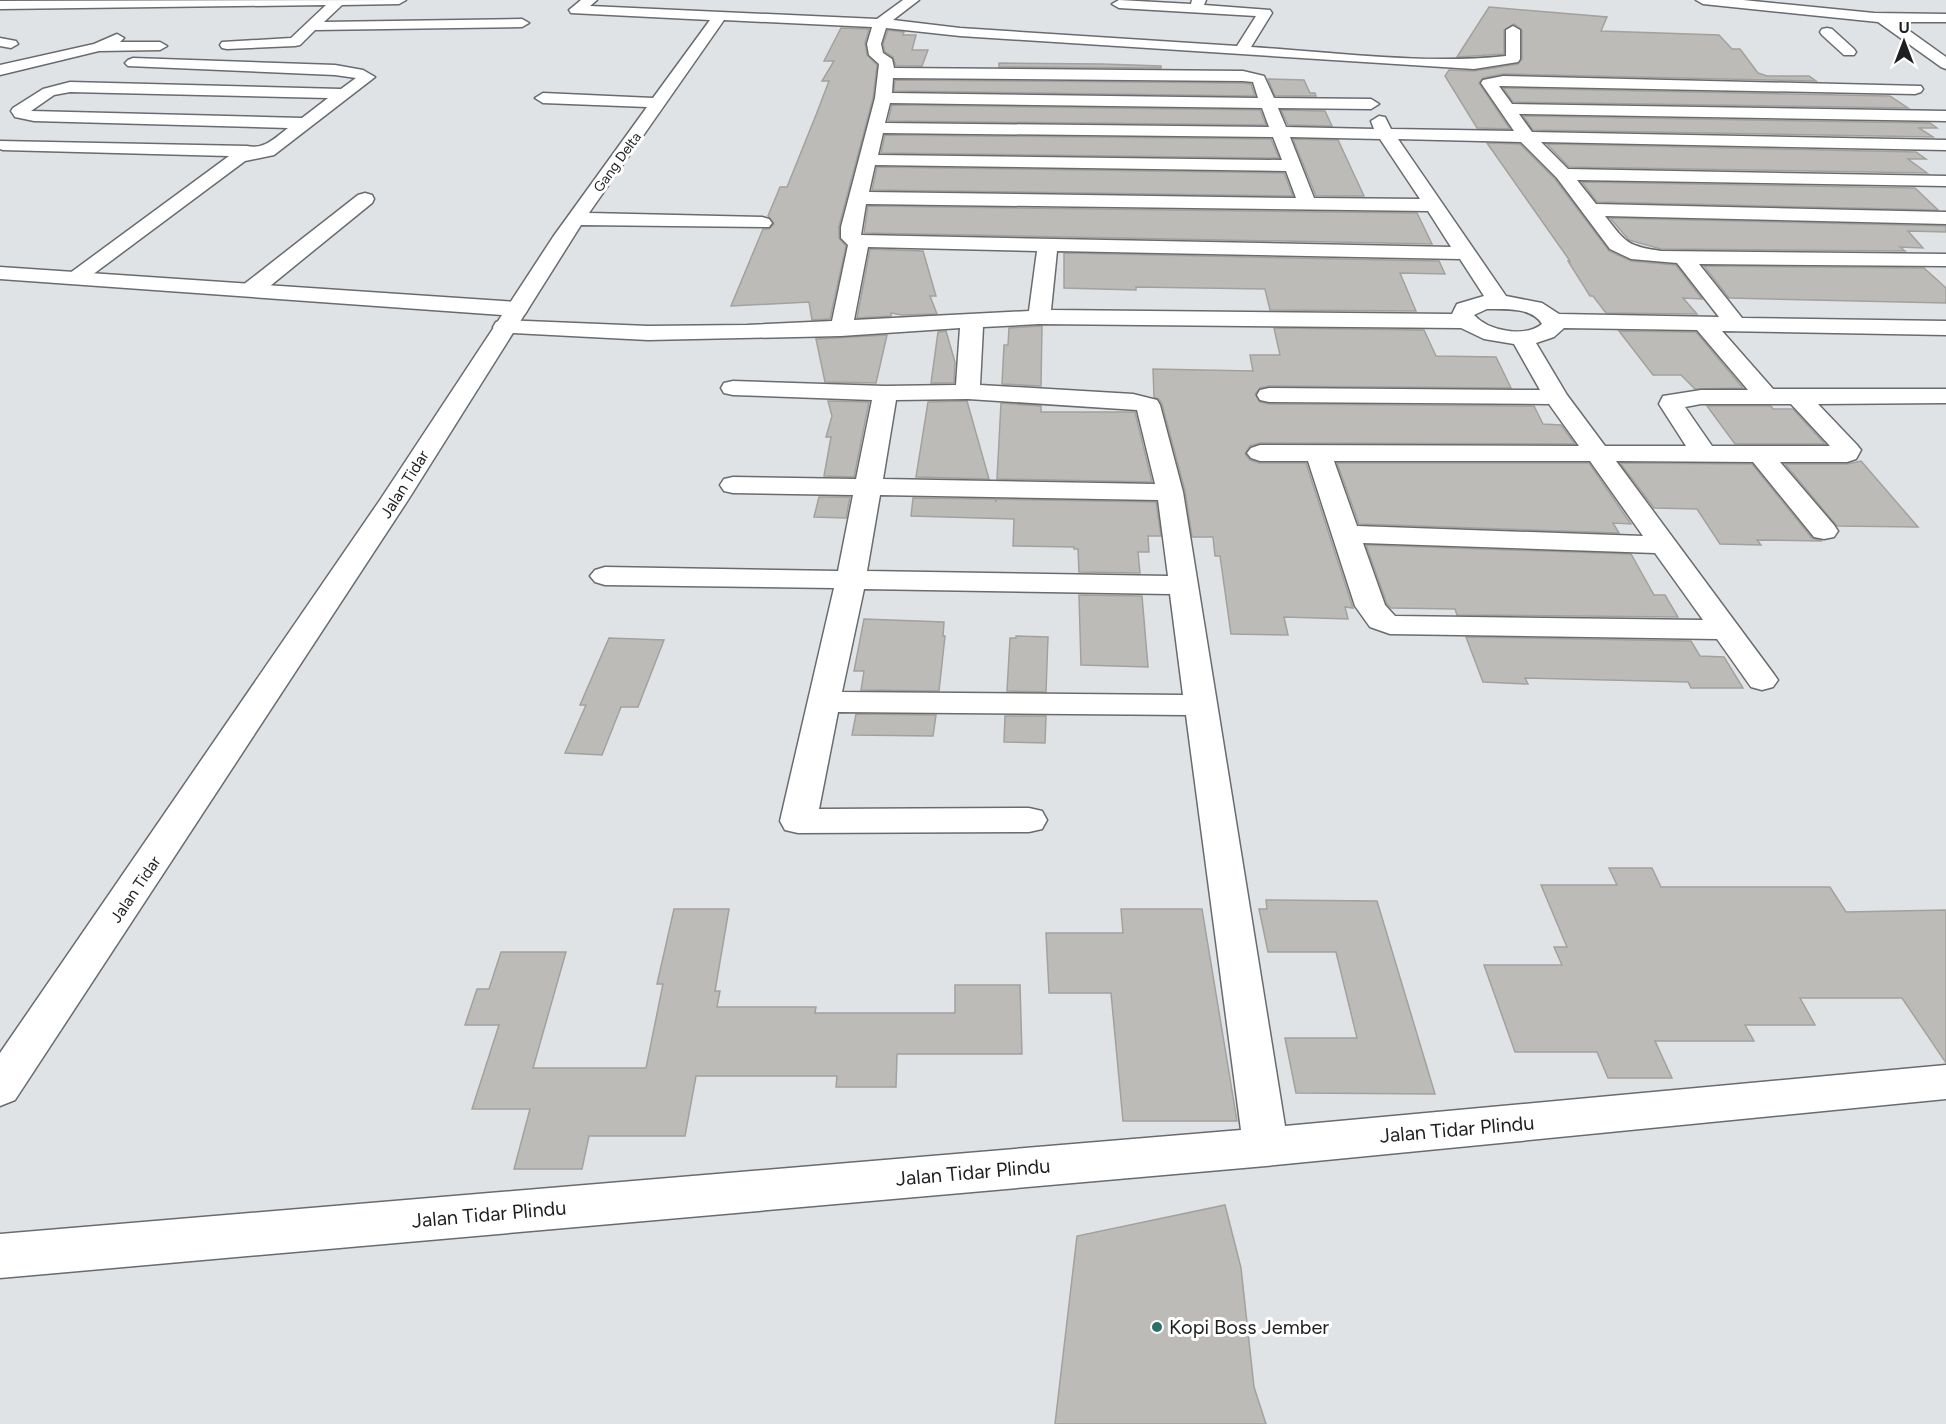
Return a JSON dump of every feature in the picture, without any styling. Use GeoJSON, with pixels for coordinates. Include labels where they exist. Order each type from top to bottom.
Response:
{"type":"FeatureCollection","features":[{"type":"Feature","properties":{"kind":"street"},"geometry":{"type":"LineString","coordinates":[[0,5],[171,1],[399,0]]}},
{"type":"Feature","properties":{"kind":"street"},"geometry":{"type":"LineString","coordinates":[[590,0],[576,10],[880,23],[956,39],[1096,40],[1407,62],[1501,62],[1514,59],[1513,30]]}},
{"type":"Feature","properties":{"kind":"street"},"geometry":{"type":"LineString","coordinates":[[912,0],[880,23],[874,44],[874,51],[885,59],[883,98],[858,198],[851,234],[854,240],[859,242],[1047,246],[1467,253]]}},
{"type":"Feature","properties":{"kind":"street"},"geometry":{"type":"LineString","coordinates":[[1703,0],[1880,18],[1946,18]]}},
{"type":"Feature","properties":{"kind":"street"},"geometry":{"type":"LineString","coordinates":[[144,20],[171,1]]}},
{"type":"Feature","properties":{"kind":"street"},"geometry":{"type":"LineString","coordinates":[[292,43],[299,40],[338,1]]}},
{"type":"Feature","properties":{"kind":"street"},"geometry":{"type":"LineString","coordinates":[[1801,1],[1861,4],[1946,64]]}},
{"type":"Feature","properties":{"kind":"street"},"geometry":{"type":"LineString","coordinates":[[1111,19],[1120,2],[1197,4],[1265,13],[1242,51]]}},
{"type":"Feature","properties":{"kind":"street","name":"Gang Delta"},"geometry":{"type":"LineString","coordinates":[[511,318],[576,219],[719,17]]}},
{"type":"Feature","properties":{"kind":"street"},"geometry":{"type":"LineString","coordinates":[[294,22],[316,24],[522,23]]}},
{"type":"Feature","properties":{"kind":"street"},"geometry":{"type":"LineString","coordinates":[[1096,40],[1107,27],[1129,28]]}},
{"type":"Feature","properties":{"kind":"street"},"geometry":{"type":"LineString","coordinates":[[99,48],[128,31]]}},
{"type":"Feature","properties":{"kind":"street"},"geometry":{"type":"LineString","coordinates":[[1849,34],[1821,31],[1849,52]]}},
{"type":"Feature","properties":{"kind":"street"},"geometry":{"type":"LineString","coordinates":[[1234,35],[1251,36]]}},
{"type":"Feature","properties":{"kind":"street"},"geometry":{"type":"LineString","coordinates":[[1882,38],[1915,41]]}},
{"type":"Feature","properties":{"kind":"street"},"geometry":{"type":"LineString","coordinates":[[0,42],[12,44],[0,48]]}},
{"type":"Feature","properties":{"kind":"street"},"geometry":{"type":"LineString","coordinates":[[218,45],[292,43],[303,47],[314,47]]}},
{"type":"Feature","properties":{"kind":"street"},"geometry":{"type":"LineString","coordinates":[[0,70],[99,48],[170,46]]}},
{"type":"Feature","properties":{"kind":"street"},"geometry":{"type":"LineString","coordinates":[[886,68],[935,64],[944,60]]}},
{"type":"Feature","properties":{"kind":"street"},"geometry":{"type":"LineString","coordinates":[[133,63],[335,70],[358,73],[367,77],[264,153],[242,156],[247,151]]}},
{"type":"Feature","properties":{"kind":"street"},"geometry":{"type":"LineString","coordinates":[[886,68],[1106,75],[1251,76],[1259,80],[1307,203]]}},
{"type":"Feature","properties":{"kind":"street"},"geometry":{"type":"LineString","coordinates":[[1106,75],[1115,163],[1116,200]]}},
{"type":"Feature","properties":{"kind":"street"},"geometry":{"type":"LineString","coordinates":[[1915,88],[1742,87],[1503,81],[1489,83],[1528,139],[1563,174],[1617,245],[1625,251],[1641,255],[1683,257],[1946,260]]}},
{"type":"Feature","properties":{"kind":"street"},"geometry":{"type":"LineString","coordinates":[[304,123],[34,116],[21,114],[19,111],[49,92],[70,87],[344,94]]}},
{"type":"Feature","properties":{"kind":"street"},"geometry":{"type":"LineString","coordinates":[[1361,87],[1386,135],[1499,302]]}},
{"type":"Feature","properties":{"kind":"street"},"geometry":{"type":"LineString","coordinates":[[1742,87],[1808,143]]}},
{"type":"Feature","properties":{"kind":"street"},"geometry":{"type":"LineString","coordinates":[[543,98],[659,103]]}},
{"type":"Feature","properties":{"kind":"street"},"geometry":{"type":"LineString","coordinates":[[883,98],[1371,104]]}},
{"type":"Feature","properties":{"kind":"street"},"geometry":{"type":"LineString","coordinates":[[1508,109],[1946,116]]}},
{"type":"Feature","properties":{"kind":"street"},"geometry":{"type":"LineString","coordinates":[[874,129],[1278,132],[1528,139],[1946,145]]}},
{"type":"Feature","properties":{"kind":"street"},"geometry":{"type":"LineString","coordinates":[[3,145],[247,151]]}},
{"type":"Feature","properties":{"kind":"street"},"geometry":{"type":"LineString","coordinates":[[77,277],[247,151]]}},
{"type":"Feature","properties":{"kind":"street"},"geometry":{"type":"LineString","coordinates":[[867,159],[1291,166]]}},
{"type":"Feature","properties":{"kind":"street"},"geometry":{"type":"LineString","coordinates":[[1563,174],[1946,181]]}},
{"type":"Feature","properties":{"kind":"street"},"geometry":{"type":"LineString","coordinates":[[1773,178],[1818,216]]}},
{"type":"Feature","properties":{"kind":"street"},"geometry":{"type":"LineString","coordinates":[[858,198],[1433,205]]}},
{"type":"Feature","properties":{"kind":"street"},"geometry":{"type":"LineString","coordinates":[[251,290],[365,199]]}},
{"type":"Feature","properties":{"kind":"street"},"geometry":{"type":"LineString","coordinates":[[1590,210],[1946,218]]}},
{"type":"Feature","properties":{"kind":"street"},"geometry":{"type":"LineString","coordinates":[[1912,218],[1946,248]]}},
{"type":"Feature","properties":{"kind":"street"},"geometry":{"type":"LineString","coordinates":[[576,219],[762,223]]}},
{"type":"Feature","properties":{"kind":"street"},"geometry":{"type":"LineString","coordinates":[[841,329],[859,242]]}},
{"type":"Feature","properties":{"kind":"street"},"geometry":{"type":"LineString","coordinates":[[1039,317],[1047,246]]}},
{"type":"Feature","properties":{"kind":"street"},"geometry":{"type":"LineString","coordinates":[[1683,257],[1736,325]]}},
{"type":"Feature","properties":{"kind":"street"},"geometry":{"type":"LineString","coordinates":[[0,273],[251,290],[648,333],[841,329],[1039,317],[1466,321]]}},
{"type":"Feature","properties":{"kind":"street"},"geometry":{"type":"LineString","coordinates":[[1553,321],[1554,326],[1544,334],[1522,338],[1488,333],[1466,321],[1462,315],[1465,309],[1473,305],[1499,302],[1533,308],[1553,321],[1946,328]]}},
{"type":"Feature","properties":{"kind":"street","name":"Jalan Tidar"},"geometry":{"type":"LineString","coordinates":[[0,1088],[394,500],[511,318]]}},
{"type":"Feature","properties":{"kind":"street"},"geometry":{"type":"LineString","coordinates":[[968,392],[972,321]]}},
{"type":"Feature","properties":{"kind":"street"},"geometry":{"type":"LineString","coordinates":[[1704,324],[1767,397]]}},
{"type":"Feature","properties":{"kind":"street"},"geometry":{"type":"LineString","coordinates":[[1522,338],[1556,397],[1762,680]]}},
{"type":"Feature","properties":{"kind":"street"},"geometry":{"type":"LineString","coordinates":[[733,388],[885,393],[968,392],[1133,401],[1146,404],[1170,492],[1266,1147]]}},
{"type":"Feature","properties":{"kind":"street"},"geometry":{"type":"LineString","coordinates":[[885,393],[851,579],[798,821],[1029,820]]}},
{"type":"Feature","properties":{"kind":"street"},"geometry":{"type":"LineString","coordinates":[[1269,395],[1556,397]]}},
{"type":"Feature","properties":{"kind":"street"},"geometry":{"type":"LineString","coordinates":[[1704,454],[1671,404],[1672,401],[1701,397],[1946,396]]}},
{"type":"Feature","properties":{"kind":"street"},"geometry":{"type":"LineString","coordinates":[[1260,453],[1842,455],[1849,452],[1798,397]]}},
{"type":"Feature","properties":{"kind":"street"},"geometry":{"type":"LineString","coordinates":[[1319,454],[1370,606],[1381,621],[1390,625],[1724,630]]}},
{"type":"Feature","properties":{"kind":"street"},"geometry":{"type":"LineString","coordinates":[[1760,454],[1824,531]]}},
{"type":"Feature","properties":{"kind":"street"},"geometry":{"type":"LineString","coordinates":[[733,485],[1170,492]]}},
{"type":"Feature","properties":{"kind":"street"},"geometry":{"type":"LineString","coordinates":[[1345,534],[1664,545]]}},
{"type":"Feature","properties":{"kind":"street"},"geometry":{"type":"LineString","coordinates":[[605,576],[1184,585]]}},
{"type":"Feature","properties":{"kind":"street"},"geometry":{"type":"LineString","coordinates":[[825,702],[1201,705]]}},
{"type":"Feature","properties":{"kind":"street","name":"Jalan Tidar Plindu"},"geometry":{"type":"LineString","coordinates":[[0,1256],[1266,1147],[1946,1082]]}},
{"type":"Feature","properties":{"kind":"building"},"geometry":{"type":"Polygon","coordinates":[[[1489,7],[1607,17],[1601,31],[1719,35],[1732,49],[1740,49],[1758,73],[1767,76],[1809,76],[1816,81],[1503,74],[1483,78],[1479,83],[1510,129],[1477,128],[1445,76],[1449,70],[1474,71],[1518,64],[1522,59],[1522,30],[1514,24],[1504,30],[1504,54],[1457,57],[1489,7]]]}},
{"type":"Feature","properties":{"kind":"building"},"geometry":{"type":"Polygon","coordinates":[[[841,28],[869,29],[865,43],[867,55],[877,65],[873,98],[839,226],[839,238],[846,246],[830,319],[812,320],[809,302],[731,306],[763,229],[769,229],[774,224],[768,216],[780,187],[787,187],[816,115],[829,81],[822,81],[834,61],[824,61],[841,28]]]}},
{"type":"Feature","properties":{"kind":"building"},"geometry":{"type":"Polygon","coordinates":[[[888,30],[904,32],[903,35],[916,35],[912,50],[928,50],[922,66],[896,66],[893,57],[885,52],[883,44],[888,30]]]}},
{"type":"Feature","properties":{"kind":"building"},"geometry":{"type":"Polygon","coordinates":[[[999,63],[1103,64],[1161,66],[1161,68],[999,67],[999,63]]]}},
{"type":"Feature","properties":{"kind":"building"},"geometry":{"type":"Polygon","coordinates":[[[1268,79],[1304,80],[1310,93],[1315,93],[1316,96],[1275,96],[1268,79]]]}},
{"type":"Feature","properties":{"kind":"building"},"geometry":{"type":"Polygon","coordinates":[[[895,80],[1243,83],[1251,84],[1255,96],[894,91],[895,80]]]}},
{"type":"Feature","properties":{"kind":"building"},"geometry":{"type":"Polygon","coordinates":[[[1503,88],[1890,96],[1908,108],[1513,102],[1503,88]]]}},
{"type":"Feature","properties":{"kind":"building"},"geometry":{"type":"Polygon","coordinates":[[[892,105],[1260,110],[1266,125],[888,121],[892,105]]]}},
{"type":"Feature","properties":{"kind":"building"},"geometry":{"type":"Polygon","coordinates":[[[1281,110],[1325,111],[1332,126],[1288,125],[1281,110]]]}},
{"type":"Feature","properties":{"kind":"building"},"geometry":{"type":"Polygon","coordinates":[[[1523,116],[1930,123],[1937,128],[1919,128],[1933,137],[1533,130],[1523,116]]]}},
{"type":"Feature","properties":{"kind":"building"},"geometry":{"type":"Polygon","coordinates":[[[885,135],[1271,139],[1279,158],[881,153],[885,135]]]}},
{"type":"Feature","properties":{"kind":"building"},"geometry":{"type":"Polygon","coordinates":[[[1293,139],[1338,140],[1364,196],[1316,196],[1293,139]]]}},
{"type":"Feature","properties":{"kind":"building"},"geometry":{"type":"Polygon","coordinates":[[[1487,143],[1520,144],[1555,179],[1609,251],[1631,261],[1676,265],[1702,299],[1683,298],[1697,314],[1606,313],[1593,296],[1590,296],[1568,261],[1570,261],[1487,143]]]}},
{"type":"Feature","properties":{"kind":"building"},"geometry":{"type":"Polygon","coordinates":[[[1547,144],[1916,152],[1926,159],[1908,159],[1927,173],[1569,167],[1547,144]]]}},
{"type":"Feature","properties":{"kind":"building"},"geometry":{"type":"Polygon","coordinates":[[[877,167],[1284,173],[1293,196],[872,190],[877,167]]]}},
{"type":"Feature","properties":{"kind":"building"},"geometry":{"type":"Polygon","coordinates":[[[1582,182],[1915,188],[1938,210],[1597,202],[1582,182]]]}},
{"type":"Feature","properties":{"kind":"building"},"geometry":{"type":"Polygon","coordinates":[[[868,206],[1417,213],[1432,244],[864,233],[868,206]]]}},
{"type":"Feature","properties":{"kind":"building"},"geometry":{"type":"Polygon","coordinates":[[[1610,218],[1946,226],[1946,232],[1908,231],[1923,248],[1900,247],[1905,251],[1661,249],[1629,240],[1610,218]]]}},
{"type":"Feature","properties":{"kind":"building"},"geometry":{"type":"Polygon","coordinates":[[[870,249],[923,251],[936,296],[930,296],[937,314],[891,313],[891,316],[857,318],[870,249]]]}},
{"type":"Feature","properties":{"kind":"building"},"geometry":{"type":"Polygon","coordinates":[[[1064,253],[1439,261],[1445,274],[1400,273],[1416,311],[1270,310],[1265,289],[1064,288],[1064,253]]]}},
{"type":"Feature","properties":{"kind":"building"},"geometry":{"type":"Polygon","coordinates":[[[1704,266],[1924,268],[1946,288],[1946,303],[1729,298],[1704,266]]]}},
{"type":"Feature","properties":{"kind":"building"},"geometry":{"type":"Polygon","coordinates":[[[1042,326],[1041,386],[1002,384],[1004,345],[1008,345],[1009,328],[1042,326]]]}},
{"type":"Feature","properties":{"kind":"building"},"geometry":{"type":"Polygon","coordinates":[[[1274,328],[1424,330],[1436,356],[1496,357],[1511,388],[1269,386],[1260,388],[1255,394],[1260,402],[1269,404],[1534,406],[1543,424],[1561,425],[1575,444],[1260,443],[1250,446],[1245,454],[1250,460],[1259,463],[1306,463],[1353,608],[1345,607],[1348,619],[1284,617],[1288,635],[1231,634],[1220,556],[1215,556],[1213,537],[1192,537],[1185,491],[1162,404],[1154,397],[1153,369],[1253,371],[1250,355],[1280,355],[1274,328]]]}},
{"type":"Feature","properties":{"kind":"building"},"geometry":{"type":"Polygon","coordinates":[[[946,331],[955,362],[954,383],[931,383],[938,332],[946,331]]]}},
{"type":"Feature","properties":{"kind":"building"},"geometry":{"type":"Polygon","coordinates":[[[1619,331],[1696,332],[1743,388],[1695,389],[1681,375],[1653,375],[1619,331]]]}},
{"type":"Feature","properties":{"kind":"building"},"geometry":{"type":"Polygon","coordinates":[[[887,335],[876,383],[825,382],[816,339],[887,335]]]}},
{"type":"Feature","properties":{"kind":"building"},"geometry":{"type":"Polygon","coordinates":[[[828,401],[869,402],[854,477],[824,476],[831,437],[826,437],[832,416],[828,401]]]}},
{"type":"Feature","properties":{"kind":"building"},"geometry":{"type":"Polygon","coordinates":[[[967,401],[989,479],[916,477],[928,402],[967,401]]]}},
{"type":"Feature","properties":{"kind":"building"},"geometry":{"type":"Polygon","coordinates":[[[1001,403],[1041,406],[1041,412],[1135,412],[1152,482],[997,479],[1001,403]]]}},
{"type":"Feature","properties":{"kind":"building"},"geometry":{"type":"Polygon","coordinates":[[[1707,406],[1771,406],[1773,409],[1793,409],[1825,444],[1735,444],[1707,406]]]}},
{"type":"Feature","properties":{"kind":"building"},"geometry":{"type":"Polygon","coordinates":[[[1861,461],[1918,527],[1837,526],[1785,464],[1847,464],[1861,461]]]}},
{"type":"Feature","properties":{"kind":"building"},"geometry":{"type":"Polygon","coordinates":[[[1337,463],[1589,463],[1631,524],[1613,523],[1619,533],[1359,524],[1337,463]]]}},
{"type":"Feature","properties":{"kind":"building"},"geometry":{"type":"Polygon","coordinates":[[[1620,463],[1752,464],[1812,538],[1822,541],[1757,540],[1761,545],[1720,544],[1697,509],[1654,508],[1620,463]]]}},
{"type":"Feature","properties":{"kind":"building"},"geometry":{"type":"Polygon","coordinates":[[[819,497],[850,497],[846,518],[814,517],[819,497]]]}},
{"type":"Feature","properties":{"kind":"building"},"geometry":{"type":"Polygon","coordinates":[[[913,498],[995,499],[996,502],[996,499],[1156,502],[1161,536],[1148,536],[1149,552],[1138,552],[1140,573],[1079,572],[1078,549],[1074,547],[1013,546],[1014,519],[911,516],[913,498]]]}},
{"type":"Feature","properties":{"kind":"building"},"geometry":{"type":"Polygon","coordinates":[[[1366,545],[1631,554],[1654,595],[1665,595],[1678,617],[1457,615],[1455,609],[1391,608],[1387,604],[1366,545]]]}},
{"type":"Feature","properties":{"kind":"building"},"geometry":{"type":"Polygon","coordinates":[[[1079,595],[1142,596],[1148,667],[1081,665],[1079,595]]]}},
{"type":"Feature","properties":{"kind":"building"},"geometry":{"type":"Polygon","coordinates":[[[864,619],[944,622],[943,636],[945,636],[939,691],[861,690],[864,671],[854,671],[864,619]]]}},
{"type":"Feature","properties":{"kind":"building"},"geometry":{"type":"Polygon","coordinates":[[[1016,636],[1048,637],[1046,692],[1007,691],[1010,638],[1016,638],[1016,636]]]}},
{"type":"Feature","properties":{"kind":"building"},"geometry":{"type":"Polygon","coordinates":[[[1466,637],[1691,641],[1700,656],[1724,657],[1743,688],[1691,688],[1688,682],[1525,678],[1528,684],[1483,682],[1466,637]]]}},
{"type":"Feature","properties":{"kind":"building"},"geometry":{"type":"Polygon","coordinates":[[[609,638],[664,640],[638,707],[621,707],[602,755],[565,753],[586,705],[580,705],[609,638]]]}},
{"type":"Feature","properties":{"kind":"building"},"geometry":{"type":"Polygon","coordinates":[[[856,714],[936,715],[933,736],[852,735],[856,714]]]}},
{"type":"Feature","properties":{"kind":"building"},"geometry":{"type":"Polygon","coordinates":[[[1005,716],[1046,716],[1045,743],[1004,742],[1005,716]]]}},
{"type":"Feature","properties":{"kind":"building"},"geometry":{"type":"Polygon","coordinates":[[[1609,868],[1652,868],[1661,887],[1830,887],[1846,912],[1946,910],[1946,1063],[1902,998],[1800,998],[1815,1025],[1745,1025],[1754,1041],[1655,1041],[1672,1078],[1608,1078],[1597,1052],[1515,1052],[1484,965],[1562,965],[1554,947],[1567,947],[1541,885],[1617,885],[1609,868]]]}},
{"type":"Feature","properties":{"kind":"building"},"geometry":{"type":"Polygon","coordinates":[[[1266,900],[1377,901],[1435,1094],[1296,1093],[1285,1038],[1357,1038],[1336,952],[1268,952],[1259,909],[1267,909],[1266,900]]]}},
{"type":"Feature","properties":{"kind":"building"},"geometry":{"type":"Polygon","coordinates":[[[674,909],[729,909],[715,991],[720,991],[717,1007],[816,1007],[815,1013],[955,1013],[955,985],[1020,985],[1022,1054],[897,1054],[896,1087],[836,1087],[837,1076],[696,1076],[685,1136],[589,1136],[582,1169],[514,1169],[530,1109],[472,1109],[499,1025],[465,1025],[477,989],[489,989],[501,952],[566,952],[533,1068],[646,1068],[663,984],[657,984],[674,909]]]}},
{"type":"Feature","properties":{"kind":"building"},"geometry":{"type":"Polygon","coordinates":[[[1121,909],[1202,909],[1237,1121],[1123,1121],[1111,993],[1049,993],[1046,933],[1123,933],[1121,909]]]}},
{"type":"Feature","properties":{"kind":"building","name":"Kopi Boss Jember"},"geometry":{"type":"Polygon","coordinates":[[[1225,1205],[1241,1268],[1254,1387],[1266,1424],[1055,1424],[1077,1236],[1225,1205]]]}},
{"type":"Feature","properties":{"kind":"place","name":"Kopi Boss Jember"},"geometry":{"type":"Point","coordinates":[1157,1327]}}]}
